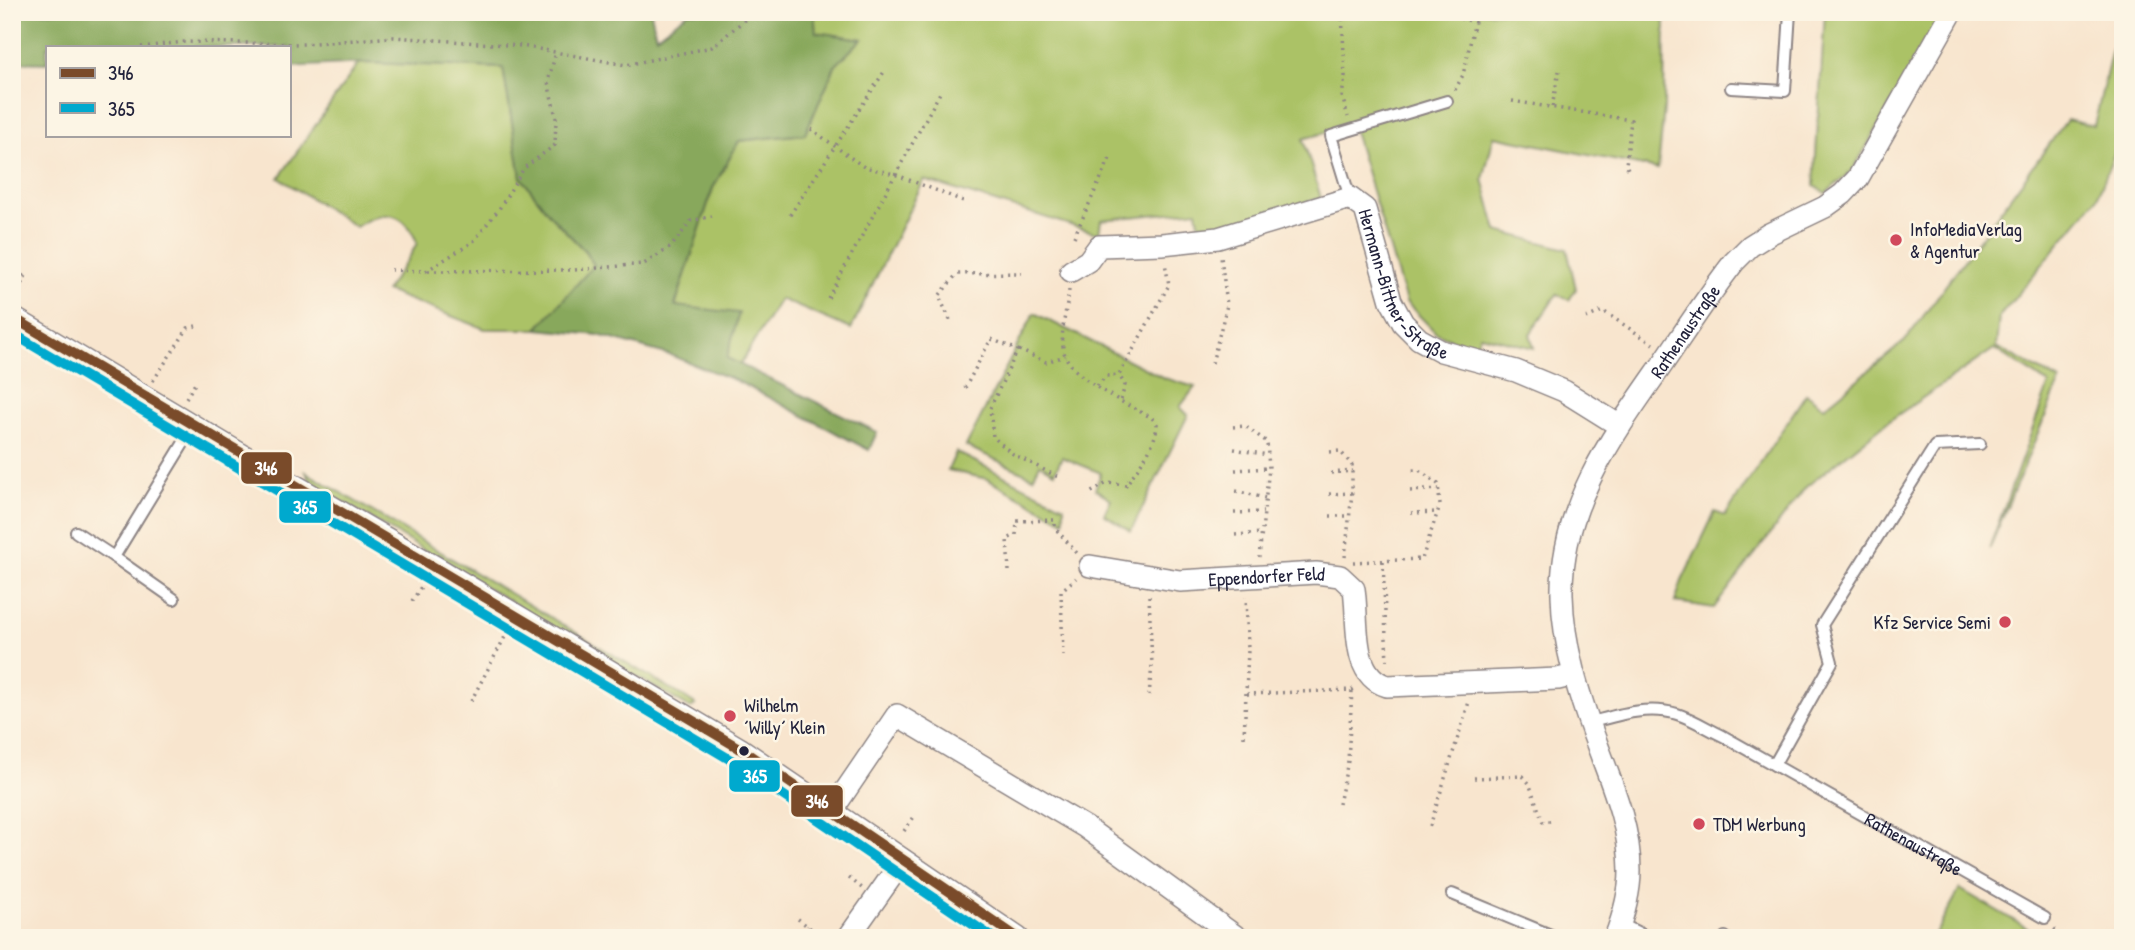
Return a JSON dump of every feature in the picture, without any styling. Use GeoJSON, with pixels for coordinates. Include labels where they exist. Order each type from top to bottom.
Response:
{"type":"FeatureCollection","features":[{"type":"Feature","properties":{"kind":"street","name":"Rathenaustraße"},"geometry":{"type":"LineString","coordinates":[[1618,931],[1630,872],[1625,825],[1574,675],[1564,627],[1562,593],[1565,558],[1579,504],[1598,462],[1619,426],[1715,287],[1742,254],[1769,234],[1825,207],[1843,194],[1858,178],[1952,12]]}},
{"type":"Feature","properties":{"kind":"street","name":"Hermann-Bittner-Straße"},"geometry":{"type":"LineString","coordinates":[[1071,271],[1088,261],[1099,246],[1162,244],[1218,238],[1350,198],[1365,209],[1391,301],[1404,323],[1419,339],[1441,351],[1516,371],[1564,391],[1619,426]]}},
{"type":"Feature","properties":{"kind":"street"},"geometry":{"type":"LineString","coordinates":[[12,317],[728,741],[833,809],[1018,938]]}},
{"type":"Feature","properties":{"kind":"street","name":"Eppendorfer Feld"},"geometry":{"type":"LineString","coordinates":[[1090,566],[1180,581],[1316,573],[1340,576],[1354,589],[1361,662],[1378,681]]}},
{"type":"Feature","properties":{"kind":"street"},"geometry":{"type":"LineString","coordinates":[[1378,681],[1468,683],[1558,679],[1574,675]]}},
{"type":"Feature","properties":{"kind":"street"},"geometry":{"type":"LineString","coordinates":[[833,809],[897,715],[1085,827],[1238,938]]}},
{"type":"Feature","properties":{"kind":"street"},"geometry":{"type":"LineString","coordinates":[[848,938],[904,859]]}},
{"type":"Feature","properties":{"kind":"lane"},"geometry":{"type":"LineString","coordinates":[[1731,88],[1784,91],[1790,12]]}},
{"type":"Feature","properties":{"kind":"lane"},"geometry":{"type":"LineString","coordinates":[[1350,198],[1331,136],[1447,101]]}},
{"type":"Feature","properties":{"kind":"lane"},"geometry":{"type":"LineString","coordinates":[[114,557],[194,426]]}},
{"type":"Feature","properties":{"kind":"lane"},"geometry":{"type":"LineString","coordinates":[[1774,765],[1832,662],[1822,625],[1935,446],[1980,443]]}},
{"type":"Feature","properties":{"kind":"lane"},"geometry":{"type":"LineString","coordinates":[[76,533],[174,599]]}},
{"type":"Feature","properties":{"kind":"lane","name":"Rathenaustraße"},"geometry":{"type":"LineString","coordinates":[[1589,723],[1629,712],[1677,714],[1774,765],[2045,918]]}},
{"type":"Feature","properties":{"kind":"lane"},"geometry":{"type":"LineString","coordinates":[[1452,894],[1558,938]]}},
{"type":"Feature","properties":{"kind":"lane"},"geometry":{"type":"LineString","coordinates":[[1618,931],[1649,938]]}},
{"type":"Feature","properties":{"kind":"path"},"geometry":{"type":"LineString","coordinates":[[150,46],[184,42],[303,44],[393,37],[523,46],[626,65],[712,47],[754,12]]}},
{"type":"Feature","properties":{"kind":"path"},"geometry":{"type":"LineString","coordinates":[[1342,12],[1345,76],[1342,96],[1352,130]]}},
{"type":"Feature","properties":{"kind":"path"},"geometry":{"type":"LineString","coordinates":[[1433,12],[1475,22]]}},
{"type":"Feature","properties":{"kind":"path"},"geometry":{"type":"LineString","coordinates":[[1447,101],[1463,75],[1477,12]]}},
{"type":"Feature","properties":{"kind":"path"},"geometry":{"type":"LineString","coordinates":[[426,271],[474,242],[499,209],[524,168],[555,145],[556,117],[548,82],[556,52]]}},
{"type":"Feature","properties":{"kind":"path"},"geometry":{"type":"LineString","coordinates":[[1552,107],[1559,71]]}},
{"type":"Feature","properties":{"kind":"path"},"geometry":{"type":"LineString","coordinates":[[790,215],[884,72]]}},
{"type":"Feature","properties":{"kind":"path"},"geometry":{"type":"LineString","coordinates":[[828,298],[941,91]]}},
{"type":"Feature","properties":{"kind":"path"},"geometry":{"type":"LineString","coordinates":[[1512,101],[1630,120],[1626,165],[1628,169]]}},
{"type":"Feature","properties":{"kind":"path"},"geometry":{"type":"LineString","coordinates":[[811,129],[864,167],[894,174],[966,202]]}},
{"type":"Feature","properties":{"kind":"path"},"geometry":{"type":"LineString","coordinates":[[1074,237],[1111,156]]}},
{"type":"Feature","properties":{"kind":"path"},"geometry":{"type":"LineString","coordinates":[[391,270],[574,270],[644,264],[671,247],[691,221],[712,216]]}},
{"type":"Feature","properties":{"kind":"path"},"geometry":{"type":"LineString","coordinates":[[1212,363],[1227,305],[1218,238]]}},
{"type":"Feature","properties":{"kind":"path"},"geometry":{"type":"LineString","coordinates":[[1119,375],[1169,285],[1162,244]]}},
{"type":"Feature","properties":{"kind":"path"},"geometry":{"type":"LineString","coordinates":[[1071,271],[1063,333],[1065,355],[1078,373],[1097,387],[1153,418],[1157,424],[1157,432],[1147,455],[1126,485],[1108,483],[1090,493]]}},
{"type":"Feature","properties":{"kind":"path"},"geometry":{"type":"LineString","coordinates":[[12,300],[18,290],[15,288],[26,272]]}},
{"type":"Feature","properties":{"kind":"path"},"geometry":{"type":"LineString","coordinates":[[950,320],[939,296],[957,274],[1022,273]]}},
{"type":"Feature","properties":{"kind":"path"},"geometry":{"type":"LineString","coordinates":[[1587,318],[1604,311],[1669,354]]}},
{"type":"Feature","properties":{"kind":"path"},"geometry":{"type":"LineString","coordinates":[[143,396],[188,328],[195,326]]}},
{"type":"Feature","properties":{"kind":"path"},"geometry":{"type":"LineString","coordinates":[[965,388],[991,339],[1046,362],[1065,355]]}},
{"type":"Feature","properties":{"kind":"path"},"geometry":{"type":"LineString","coordinates":[[1018,350],[990,408],[993,437],[1013,454],[1058,477]]}},
{"type":"Feature","properties":{"kind":"path"},"geometry":{"type":"LineString","coordinates":[[1097,387],[1106,376],[1119,375]]}},
{"type":"Feature","properties":{"kind":"path"},"geometry":{"type":"LineString","coordinates":[[1119,375],[1125,385],[1121,400]]}},
{"type":"Feature","properties":{"kind":"path"},"geometry":{"type":"LineString","coordinates":[[1233,427],[1245,426],[1267,442],[1269,468],[1261,533],[1251,577],[1244,737]]}},
{"type":"Feature","properties":{"kind":"path"},"geometry":{"type":"LineString","coordinates":[[1234,449],[1268,455]]}},
{"type":"Feature","properties":{"kind":"path"},"geometry":{"type":"LineString","coordinates":[[1330,452],[1340,451],[1352,465],[1353,471],[1345,562],[1422,559],[1440,505],[1439,489],[1438,484],[1426,473],[1410,470]]}},
{"type":"Feature","properties":{"kind":"path"},"geometry":{"type":"LineString","coordinates":[[1235,470],[1269,468]]}},
{"type":"Feature","properties":{"kind":"path"},"geometry":{"type":"LineString","coordinates":[[1331,473],[1353,471]]}},
{"type":"Feature","properties":{"kind":"path"},"geometry":{"type":"LineString","coordinates":[[1410,491],[1439,489]]}},
{"type":"Feature","properties":{"kind":"path"},"geometry":{"type":"LineString","coordinates":[[1236,491],[1265,498]]}},
{"type":"Feature","properties":{"kind":"path"},"geometry":{"type":"LineString","coordinates":[[1329,494],[1352,493]]}},
{"type":"Feature","properties":{"kind":"path"},"geometry":{"type":"LineString","coordinates":[[1234,513],[1263,512]]}},
{"type":"Feature","properties":{"kind":"path"},"geometry":{"type":"LineString","coordinates":[[1411,513],[1437,512]]}},
{"type":"Feature","properties":{"kind":"path"},"geometry":{"type":"LineString","coordinates":[[1330,516],[1350,516]]}},
{"type":"Feature","properties":{"kind":"path"},"geometry":{"type":"LineString","coordinates":[[1009,571],[1007,539],[1016,535],[1017,521],[1055,520],[1055,528],[1090,566],[1061,591],[1063,656]]}},
{"type":"Feature","properties":{"kind":"path"},"geometry":{"type":"LineString","coordinates":[[1235,535],[1261,533]]}},
{"type":"Feature","properties":{"kind":"path"},"geometry":{"type":"LineString","coordinates":[[1247,694],[1352,690],[1378,681],[1383,561]]}},
{"type":"Feature","properties":{"kind":"path"},"geometry":{"type":"LineString","coordinates":[[1148,577],[1152,665],[1149,695]]}},
{"type":"Feature","properties":{"kind":"path"},"geometry":{"type":"LineString","coordinates":[[471,701],[517,616]]}},
{"type":"Feature","properties":{"kind":"path"},"geometry":{"type":"LineString","coordinates":[[1430,827],[1469,703],[1468,683]]}},
{"type":"Feature","properties":{"kind":"path"},"geometry":{"type":"LineString","coordinates":[[1339,804],[1348,761],[1352,690]]}},
{"type":"Feature","properties":{"kind":"path"},"geometry":{"type":"LineString","coordinates":[[1475,778],[1523,776],[1529,783],[1543,821],[1550,821]]}},
{"type":"Feature","properties":{"kind":"path"},"geometry":{"type":"LineString","coordinates":[[904,831],[914,817]]}},
{"type":"Feature","properties":{"kind":"path"},"geometry":{"type":"LineString","coordinates":[[798,919],[823,938]]}},
{"type":"Feature","properties":{"kind":"path"},"geometry":{"type":"LineString","coordinates":[[800,938],[808,926]]}},
{"type":"Feature","properties":{"kind":"green space"},"geometry":{"type":"Polygon","coordinates":[[[12,12],[651,12],[656,36],[689,12],[814,12],[816,32],[862,39],[835,66],[805,134],[739,141],[713,188],[675,306],[739,313],[727,358],[877,432],[869,450],[737,381],[670,355],[598,335],[537,329],[594,265],[521,177],[503,68],[366,63],[290,67],[290,46],[46,46],[46,63],[12,62],[12,12]]]}},
{"type":"Feature","properties":{"kind":"green space"},"geometry":{"type":"Polygon","coordinates":[[[814,12],[1665,12],[1664,108],[1658,169],[1494,136],[1483,179],[1497,231],[1567,249],[1576,289],[1569,300],[1557,294],[1530,334],[1534,348],[1480,335],[1475,349],[1436,333],[1406,302],[1352,125],[1303,139],[1321,198],[1234,224],[1200,231],[1197,210],[1101,220],[1099,234],[924,180],[851,329],[780,299],[739,366],[726,358],[675,307],[713,188],[739,141],[805,134],[835,66],[862,39],[815,32],[814,12]]]}},
{"type":"Feature","properties":{"kind":"green space"},"geometry":{"type":"Polygon","coordinates":[[[1825,12],[1944,12],[1853,170],[1826,193],[1814,186],[1825,12]]]}},
{"type":"Feature","properties":{"kind":"green space"},"geometry":{"type":"Polygon","coordinates":[[[2121,12],[2123,131],[2097,198],[1999,317],[1996,347],[2060,381],[1989,549],[2049,384],[1994,349],[1886,423],[1806,487],[1714,608],[1675,602],[1682,581],[1715,512],[1725,516],[1806,394],[1824,407],[1905,341],[2067,120],[2094,126],[2121,12]]]}},
{"type":"Feature","properties":{"kind":"green space"},"geometry":{"type":"Polygon","coordinates":[[[358,64],[503,68],[521,177],[550,215],[585,251],[594,266],[537,329],[485,329],[386,291],[417,243],[406,224],[399,218],[384,215],[356,227],[279,178],[358,64]]]}},
{"type":"Feature","properties":{"kind":"green space"},"geometry":{"type":"Polygon","coordinates":[[[1034,313],[1164,378],[1195,387],[1180,407],[1188,415],[1131,531],[1104,514],[1111,499],[1095,489],[1101,473],[1062,457],[1055,472],[1040,464],[1033,477],[966,446],[1034,313]]]}},
{"type":"Feature","properties":{"kind":"green space"},"geometry":{"type":"Polygon","coordinates":[[[956,452],[1064,506],[1064,521],[987,479],[948,470],[956,452]]]}},
{"type":"Feature","properties":{"kind":"green space"},"geometry":{"type":"Polygon","coordinates":[[[306,472],[695,705],[690,708],[311,483],[306,472]]]}},
{"type":"Feature","properties":{"kind":"green space"},"geometry":{"type":"Polygon","coordinates":[[[1960,889],[2044,938],[1933,938],[1960,889]]]}},
{"type":"Feature","properties":{"kind":"transit line","name":"346"},"geometry":{"type":"LineString","coordinates":[[12,317],[739,748],[1018,938]]}},
{"type":"Feature","properties":{"kind":"transit line","name":"365"},"geometry":{"type":"LineString","coordinates":[[12,333],[731,760],[993,938]]}},
{"type":"Feature","properties":{"kind":"place","name":"InfoMediaVerlag & Agentur"},"geometry":{"type":"Point","coordinates":[1896,240]}},
{"type":"Feature","properties":{"kind":"place","name":"Kfz Service Semi"},"geometry":{"type":"Point","coordinates":[2005,622]}},
{"type":"Feature","properties":{"kind":"place","name":"Wilhelm ´Willy´ Klein"},"geometry":{"type":"Point","coordinates":[730,716]}},
{"type":"Feature","properties":{"kind":"place","name":"TDM Werbung"},"geometry":{"type":"Point","coordinates":[1699,824]}}]}
